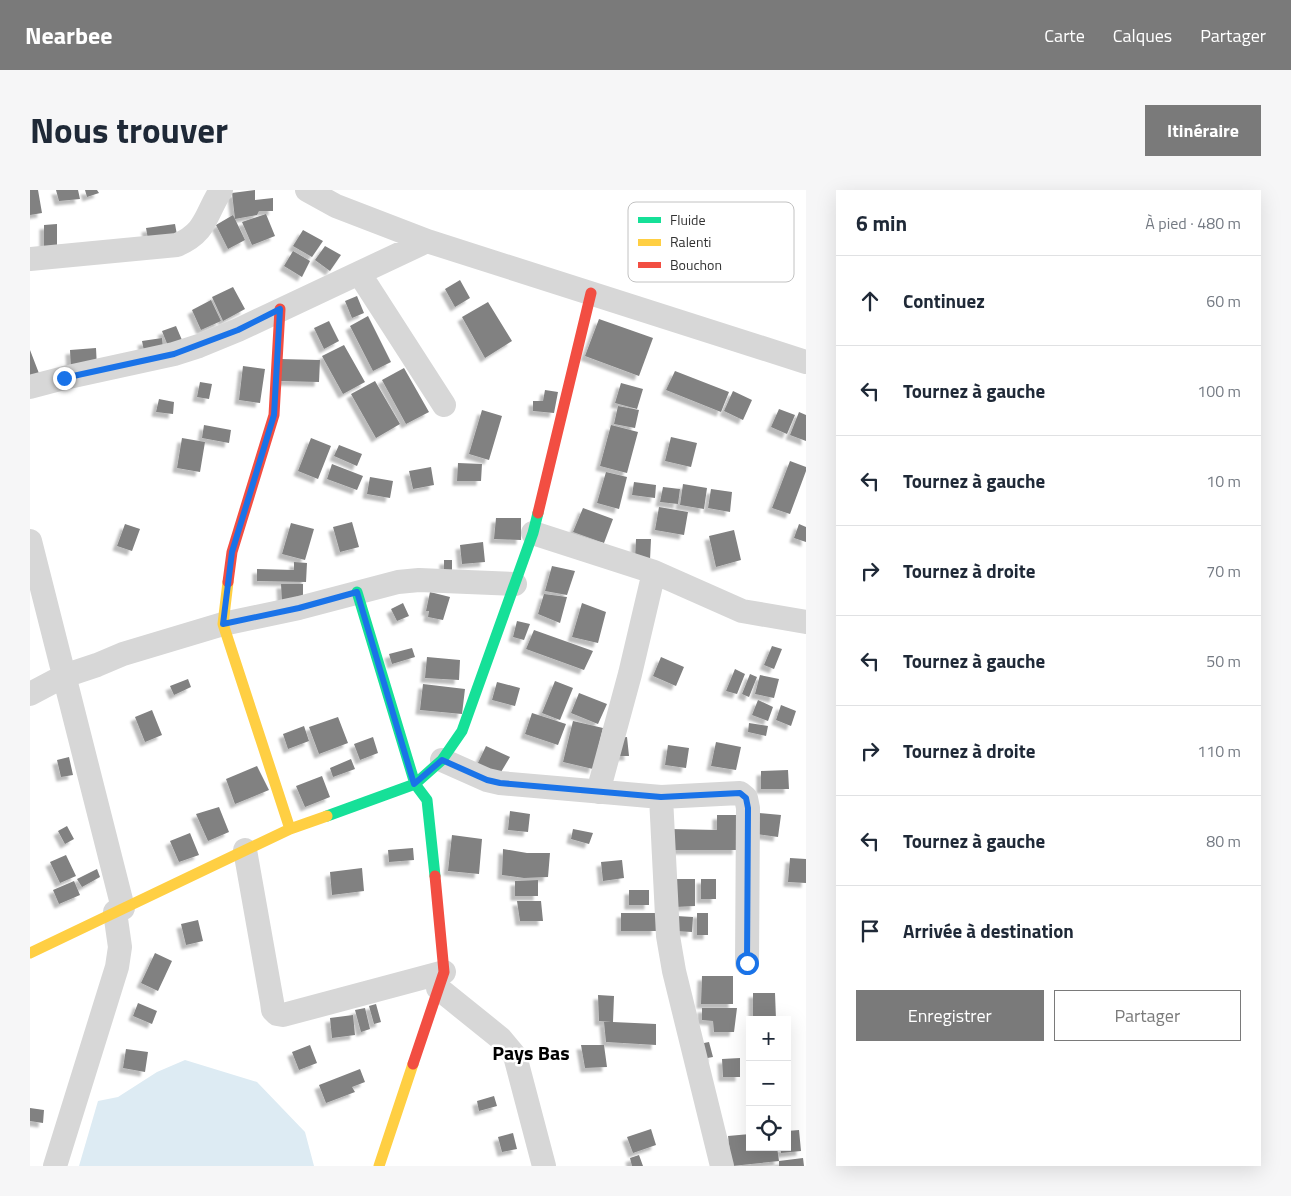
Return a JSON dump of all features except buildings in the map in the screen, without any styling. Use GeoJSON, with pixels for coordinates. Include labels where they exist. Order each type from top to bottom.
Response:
{"type":"FeatureCollection","features":[{"type":"Feature","properties":{"kind":"street"},"geometry":{"type":"LineString","coordinates":[[30,259],[177,245],[190,239],[202,227],[221,190]]}},
{"type":"Feature","properties":{"kind":"street"},"geometry":{"type":"LineString","coordinates":[[307,190],[336,206],[427,241],[806,362]]}},
{"type":"Feature","properties":{"kind":"street"},"geometry":{"type":"LineString","coordinates":[[30,387],[174,354],[238,330],[427,241]]}},
{"type":"Feature","properties":{"kind":"street"},"geometry":{"type":"LineString","coordinates":[[359,273],[444,406]]}},
{"type":"Feature","properties":{"kind":"street"},"geometry":{"type":"LineString","coordinates":[[30,952],[290,829],[414,784],[442,760],[462,731],[533,533],[591,293]]}},
{"type":"Feature","properties":{"kind":"street"},"geometry":{"type":"LineString","coordinates":[[280,309],[274,415],[232,552],[223,624],[290,829]]}},
{"type":"Feature","properties":{"kind":"street"},"geometry":{"type":"LineString","coordinates":[[533,533],[654,572],[742,611],[806,622]]}},
{"type":"Feature","properties":{"kind":"street"},"geometry":{"type":"LineString","coordinates":[[30,542],[64,676],[119,910],[120,947],[117,966],[55,1166]]}},
{"type":"Feature","properties":{"kind":"street"},"geometry":{"type":"LineString","coordinates":[[598,792],[630,674],[654,572]]}},
{"type":"Feature","properties":{"kind":"street"},"geometry":{"type":"LineString","coordinates":[[30,694],[64,676],[97,666],[123,654],[223,624],[299,608],[398,582],[419,580],[515,584]]}},
{"type":"Feature","properties":{"kind":"street"},"geometry":{"type":"LineString","coordinates":[[357,592],[414,784],[423,793],[428,808],[441,980],[380,1166]]}},
{"type":"Feature","properties":{"kind":"street"},"geometry":{"type":"LineString","coordinates":[[442,760],[493,782],[661,797],[740,793],[746,798],[748,808],[747,963]]}},
{"type":"Feature","properties":{"kind":"street"},"geometry":{"type":"LineString","coordinates":[[661,797],[669,945],[722,1166]]}},
{"type":"Feature","properties":{"kind":"street"},"geometry":{"type":"LineString","coordinates":[[245,850],[273,1010],[277,1014],[283,1016],[441,980]]}},
{"type":"Feature","properties":{"kind":"street"},"geometry":{"type":"LineString","coordinates":[[441,980],[500,1038],[515,1056],[544,1166]]}},
{"type":"Feature","properties":{"kind":"shaded area"},"geometry":{"type":"Polygon","coordinates":[[[185,1060],[257,1082],[305,1132],[314,1166],[79,1166],[98,1101],[118,1097],[157,1072],[185,1060]]]}},
{"type":"Feature","properties":{"kind":"traffic: fast"},"geometry":{"type":"LineString","coordinates":[[327,816],[415,784],[442,760],[462,731],[533,533],[538,513]]}},
{"type":"Feature","properties":{"kind":"traffic: fast"},"geometry":{"type":"LineString","coordinates":[[357,592],[415,784],[427,800],[435,876]]}},
{"type":"Feature","properties":{"kind":"traffic: slow"},"geometry":{"type":"LineString","coordinates":[[228,582],[223,624],[290,829]]}},
{"type":"Feature","properties":{"kind":"traffic: slow"},"geometry":{"type":"LineString","coordinates":[[30,953],[290,829],[327,816]]}},
{"type":"Feature","properties":{"kind":"traffic: slow"},"geometry":{"type":"LineString","coordinates":[[379,1166],[413,1064]]}},
{"type":"Feature","properties":{"kind":"traffic: jam"},"geometry":{"type":"LineString","coordinates":[[538,513],[591,293]]}},
{"type":"Feature","properties":{"kind":"traffic: jam"},"geometry":{"type":"LineString","coordinates":[[228,582],[232,552],[274,415],[280,309]]}},
{"type":"Feature","properties":{"kind":"traffic: jam"},"geometry":{"type":"LineString","coordinates":[[413,1064],[444,972],[435,876]]}},
{"type":"Feature","properties":{"kind":"district","name":"Pays Bas"},"geometry":{"type":"Point","coordinates":[531,1053]}},
{"type":"Feature","properties":{"kind":"route"},"geometry":{"type":"LineString","coordinates":[[64,378],[174,354],[238,330],[280,309],[274,415],[236,534],[228,574],[223,624],[299,608],[357,592],[414,784],[442,760],[487,780],[500,783],[661,797],[740,793],[746,798],[748,808],[747,963]]}}]}
